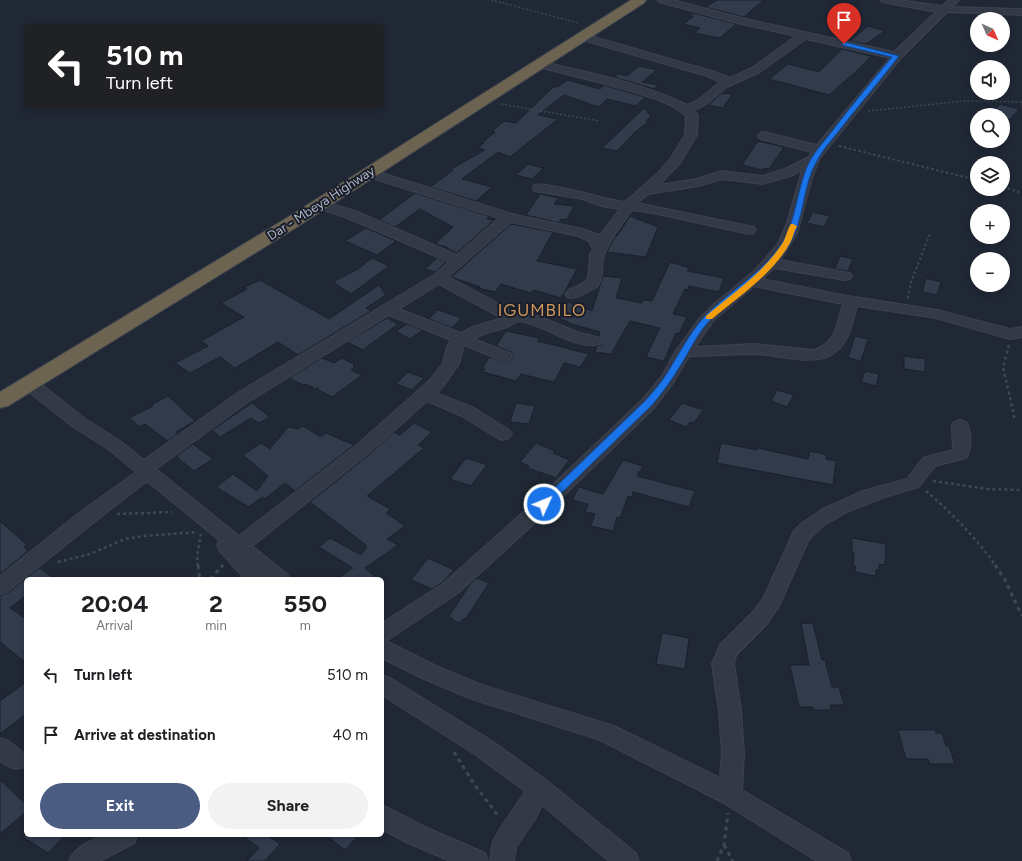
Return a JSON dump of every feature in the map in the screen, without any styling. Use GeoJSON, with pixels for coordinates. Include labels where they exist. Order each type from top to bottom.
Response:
{"type":"FeatureCollection","features":[{"type":"Feature","properties":{"kind":"highway","name":"Dar - Mbeya Highway"},"geometry":{"type":"LineString","coordinates":[[0,401],[285,227],[318,204],[640,0]]}},
{"type":"Feature","properties":{"kind":"street"},"geometry":{"type":"LineString","coordinates":[[662,0],[896,56]]}},
{"type":"Feature","properties":{"kind":"street"},"geometry":{"type":"LineString","coordinates":[[886,0],[916,6],[950,5],[1022,12]]}},
{"type":"Feature","properties":{"kind":"street"},"geometry":{"type":"LineString","coordinates":[[384,633],[450,588],[544,504],[649,403],[677,364],[692,338],[710,316],[771,263],[786,243],[821,151],[866,92],[896,56],[950,5]]}},
{"type":"Feature","properties":{"kind":"street"},"geometry":{"type":"LineString","coordinates":[[589,32],[711,74],[723,80],[730,81]]}},
{"type":"Feature","properties":{"kind":"street"},"geometry":{"type":"LineString","coordinates":[[687,109],[701,103],[719,87],[756,70],[804,35]]}},
{"type":"Feature","properties":{"kind":"street"},"geometry":{"type":"LineString","coordinates":[[538,64],[603,80],[673,102],[692,113],[693,119],[690,135],[682,150],[669,168],[642,192],[606,236],[596,260],[595,278],[592,284],[572,294]]}},
{"type":"Feature","properties":{"kind":"street"},"geometry":{"type":"LineString","coordinates":[[764,136],[821,151]]}},
{"type":"Feature","properties":{"kind":"street"},"geometry":{"type":"LineString","coordinates":[[642,192],[699,182],[721,175],[763,180],[789,172],[821,151]]}},
{"type":"Feature","properties":{"kind":"street"},"geometry":{"type":"LineString","coordinates":[[369,172],[508,217],[588,234],[595,238],[600,249]]}},
{"type":"Feature","properties":{"kind":"street"},"geometry":{"type":"LineString","coordinates":[[539,188],[576,194],[606,203],[701,219],[749,230]]}},
{"type":"Feature","properties":{"kind":"street"},"geometry":{"type":"LineString","coordinates":[[318,204],[350,214],[458,261]]}},
{"type":"Feature","properties":{"kind":"street"},"geometry":{"type":"LineString","coordinates":[[0,587],[146,470],[258,388],[389,310],[439,278],[487,238],[508,217]]}},
{"type":"Feature","properties":{"kind":"street"},"geometry":{"type":"LineString","coordinates":[[771,263],[845,276]]}},
{"type":"Feature","properties":{"kind":"street"},"geometry":{"type":"LineString","coordinates":[[439,278],[501,312],[533,319],[572,336],[595,341]]}},
{"type":"Feature","properties":{"kind":"street"},"geometry":{"type":"LineString","coordinates":[[752,281],[851,300],[937,314],[1016,333]]}},
{"type":"Feature","properties":{"kind":"street"},"geometry":{"type":"LineString","coordinates":[[683,352],[755,349],[813,356],[820,354],[826,352],[836,344],[841,337],[851,300]]}},
{"type":"Feature","properties":{"kind":"street"},"geometry":{"type":"LineString","coordinates":[[389,310],[504,356]]}},
{"type":"Feature","properties":{"kind":"street"},"geometry":{"type":"LineString","coordinates":[[240,545],[364,448],[425,394],[440,380],[445,373],[452,362],[456,347],[462,340],[480,329],[509,321],[515,316]]}},
{"type":"Feature","properties":{"kind":"street"},"geometry":{"type":"LineString","coordinates":[[30,384],[78,422],[114,445],[146,470],[240,545],[268,571],[277,577]]}},
{"type":"Feature","properties":{"kind":"street"},"geometry":{"type":"LineString","coordinates":[[425,394],[468,412],[503,434]]}},
{"type":"Feature","properties":{"kind":"street"},"geometry":{"type":"LineString","coordinates":[[730,795],[732,753],[730,711],[723,664],[727,651],[760,618],[772,601],[801,536],[806,529],[819,519],[850,504],[892,488],[915,482],[923,468],[929,462],[960,454],[962,450],[960,426]]}},
{"type":"Feature","properties":{"kind":"street"},"geometry":{"type":"LineString","coordinates":[[203,516],[224,543],[255,577]]}},
{"type":"Feature","properties":{"kind":"street"},"geometry":{"type":"LineString","coordinates":[[384,649],[429,672],[477,692],[606,733],[730,795],[839,861]]}},
{"type":"Feature","properties":{"kind":"street"},"geometry":{"type":"LineString","coordinates":[[384,685],[484,748],[539,788],[627,861]]}},
{"type":"Feature","properties":{"kind":"street"},"geometry":{"type":"LineString","coordinates":[[504,852],[539,788]]}},
{"type":"Feature","properties":{"kind":"street"},"geometry":{"type":"LineString","coordinates":[[384,817],[397,827],[417,837],[444,846],[476,861]]}},
{"type":"Feature","properties":{"kind":"street"},"geometry":{"type":"LineString","coordinates":[[80,861],[88,855],[122,837]]}},
{"type":"Feature","properties":{"kind":"path"},"geometry":{"type":"LineString","coordinates":[[491,0],[589,32]]}},
{"type":"Feature","properties":{"kind":"path"},"geometry":{"type":"LineString","coordinates":[[851,112],[959,100],[1022,102]]}},
{"type":"Feature","properties":{"kind":"path"},"geometry":{"type":"LineString","coordinates":[[480,101],[599,121]]}},
{"type":"Feature","properties":{"kind":"path"},"geometry":{"type":"LineString","coordinates":[[821,151],[970,179]]}},
{"type":"Feature","properties":{"kind":"path"},"geometry":{"type":"LineString","coordinates":[[1010,189],[1022,192]]}},
{"type":"Feature","properties":{"kind":"path"},"geometry":{"type":"LineString","coordinates":[[906,309],[911,282],[930,234]]}},
{"type":"Feature","properties":{"kind":"path"},"geometry":{"type":"LineString","coordinates":[[1016,333],[1003,367],[1016,420]]}},
{"type":"Feature","properties":{"kind":"path"},"geometry":{"type":"LineString","coordinates":[[915,482],[988,489],[1022,490]]}},
{"type":"Feature","properties":{"kind":"path"},"geometry":{"type":"LineString","coordinates":[[915,482],[940,503],[980,545],[1002,575],[1012,600],[1022,616]]}},
{"type":"Feature","properties":{"kind":"path"},"geometry":{"type":"LineString","coordinates":[[93,514],[203,516]]}},
{"type":"Feature","properties":{"kind":"path"},"geometry":{"type":"LineString","coordinates":[[38,558],[58,562],[92,553],[115,542],[130,538],[146,535],[178,535],[202,532],[197,556],[200,577]]}},
{"type":"Feature","properties":{"kind":"path"},"geometry":{"type":"LineString","coordinates":[[453,750],[464,764],[475,784],[498,814],[503,828],[504,852]]}},
{"type":"Feature","properties":{"kind":"path"},"geometry":{"type":"LineString","coordinates":[[717,861],[724,845],[730,795]]}},
{"type":"Feature","properties":{"kind":"path"},"geometry":{"type":"LineString","coordinates":[[724,845],[733,861]]}},
{"type":"Feature","properties":{"kind":"building"},"geometry":{"type":"Polygon","coordinates":[[[717,0],[764,0],[744,17],[705,7],[717,0]]]}},
{"type":"Feature","properties":{"kind":"building"},"geometry":{"type":"Polygon","coordinates":[[[694,13],[736,24],[720,38],[694,33],[700,28],[683,24],[693,17],[690,16],[694,13]]]}},
{"type":"Feature","properties":{"kind":"building"},"geometry":{"type":"Polygon","coordinates":[[[868,26],[885,31],[866,44],[850,41],[868,26]]]}},
{"type":"Feature","properties":{"kind":"building"},"geometry":{"type":"Polygon","coordinates":[[[842,49],[871,56],[860,68],[829,95],[769,79],[788,64],[819,72],[842,49]]]}},
{"type":"Feature","properties":{"kind":"building"},"geometry":{"type":"Polygon","coordinates":[[[639,66],[657,70],[642,82],[658,85],[654,89],[614,77],[618,74],[627,76],[639,66]]]}},
{"type":"Feature","properties":{"kind":"building"},"geometry":{"type":"Polygon","coordinates":[[[568,80],[600,89],[604,85],[645,97],[636,106],[607,99],[599,107],[564,95],[538,115],[558,119],[510,157],[498,152],[462,179],[492,187],[476,201],[430,187],[453,170],[451,169],[485,150],[478,148],[495,132],[492,131],[504,121],[516,123],[551,89],[568,80]]]}},
{"type":"Feature","properties":{"kind":"building"},"geometry":{"type":"Polygon","coordinates":[[[722,93],[732,94],[723,108],[708,105],[722,93]]]}},
{"type":"Feature","properties":{"kind":"building"},"geometry":{"type":"Polygon","coordinates":[[[1000,104],[1019,109],[1010,120],[1010,108],[997,108],[1000,104]]]}},
{"type":"Feature","properties":{"kind":"building"},"geometry":{"type":"Polygon","coordinates":[[[644,108],[651,116],[646,121],[649,121],[635,132],[617,151],[602,148],[644,108]]]}},
{"type":"Feature","properties":{"kind":"building"},"geometry":{"type":"Polygon","coordinates":[[[758,141],[784,147],[769,169],[764,168],[762,170],[742,165],[758,141]]]}},
{"type":"Feature","properties":{"kind":"building"},"geometry":{"type":"Polygon","coordinates":[[[528,164],[543,168],[532,179],[516,175],[528,164]]]}},
{"type":"Feature","properties":{"kind":"building"},"geometry":{"type":"Polygon","coordinates":[[[415,193],[489,216],[487,219],[494,220],[457,253],[448,249],[449,248],[435,244],[453,227],[420,209],[395,227],[379,220],[415,193]]]}},
{"type":"Feature","properties":{"kind":"building"},"geometry":{"type":"Polygon","coordinates":[[[540,194],[559,198],[554,204],[574,206],[567,220],[561,219],[559,223],[526,215],[540,194]]]}},
{"type":"Feature","properties":{"kind":"building"},"geometry":{"type":"Polygon","coordinates":[[[813,212],[830,216],[824,227],[807,223],[813,212]]]}},
{"type":"Feature","properties":{"kind":"building"},"geometry":{"type":"Polygon","coordinates":[[[630,216],[658,227],[646,257],[607,252],[615,237],[630,216]]]}},
{"type":"Feature","properties":{"kind":"building"},"geometry":{"type":"Polygon","coordinates":[[[511,224],[553,232],[537,261],[577,269],[561,298],[533,290],[530,293],[501,284],[495,292],[478,288],[480,287],[451,277],[511,224]]]}},
{"type":"Feature","properties":{"kind":"building"},"geometry":{"type":"Polygon","coordinates":[[[366,228],[396,241],[377,255],[345,241],[366,228]]]}},
{"type":"Feature","properties":{"kind":"building"},"geometry":{"type":"Polygon","coordinates":[[[840,256],[853,259],[848,271],[835,269],[840,256]]]}},
{"type":"Feature","properties":{"kind":"building"},"geometry":{"type":"Polygon","coordinates":[[[372,258],[389,266],[351,294],[333,282],[358,269],[372,258]]]}},
{"type":"Feature","properties":{"kind":"building"},"geometry":{"type":"Polygon","coordinates":[[[437,258],[446,262],[435,272],[425,269],[437,258]]]}},
{"type":"Feature","properties":{"kind":"building"},"geometry":{"type":"Polygon","coordinates":[[[670,262],[690,268],[687,271],[724,278],[719,292],[689,286],[688,290],[685,289],[673,314],[687,317],[679,334],[676,333],[664,361],[646,357],[660,328],[630,321],[611,354],[595,352],[597,346],[601,345],[604,341],[599,336],[600,332],[568,323],[549,314],[565,301],[592,311],[603,276],[622,278],[616,298],[642,303],[643,300],[652,301],[670,262]]]}},
{"type":"Feature","properties":{"kind":"building"},"geometry":{"type":"Polygon","coordinates":[[[926,278],[941,282],[937,295],[922,292],[926,278]]]}},
{"type":"Feature","properties":{"kind":"building"},"geometry":{"type":"Polygon","coordinates":[[[260,280],[329,319],[379,285],[386,295],[366,308],[371,311],[298,355],[278,342],[235,368],[220,357],[190,373],[175,363],[208,346],[201,341],[244,317],[221,303],[247,289],[245,287],[260,280]]]}},
{"type":"Feature","properties":{"kind":"building"},"geometry":{"type":"Polygon","coordinates":[[[438,310],[461,318],[452,328],[429,319],[438,310]]]}},
{"type":"Feature","properties":{"kind":"building"},"geometry":{"type":"Polygon","coordinates":[[[387,318],[398,324],[363,350],[347,342],[387,318]]]}},
{"type":"Feature","properties":{"kind":"building"},"geometry":{"type":"Polygon","coordinates":[[[407,324],[423,330],[410,339],[396,331],[407,324]]]}},
{"type":"Feature","properties":{"kind":"building"},"geometry":{"type":"Polygon","coordinates":[[[506,331],[539,338],[538,341],[589,354],[580,367],[564,363],[554,382],[521,374],[516,381],[483,372],[485,369],[482,369],[489,357],[504,362],[513,357],[511,352],[496,346],[506,331]]]}},
{"type":"Feature","properties":{"kind":"building"},"geometry":{"type":"Polygon","coordinates":[[[855,336],[868,339],[861,361],[848,358],[855,336]]]}},
{"type":"Feature","properties":{"kind":"building"},"geometry":{"type":"Polygon","coordinates":[[[904,356],[925,359],[925,372],[904,369],[904,356]]]}},
{"type":"Feature","properties":{"kind":"building"},"geometry":{"type":"Polygon","coordinates":[[[322,358],[334,363],[342,358],[355,365],[353,366],[355,367],[351,370],[362,375],[332,397],[317,389],[319,387],[316,389],[306,384],[303,385],[289,378],[322,358]]]}},
{"type":"Feature","properties":{"kind":"building"},"geometry":{"type":"Polygon","coordinates":[[[865,371],[879,374],[876,386],[861,382],[865,371]]]}},
{"type":"Feature","properties":{"kind":"building"},"geometry":{"type":"Polygon","coordinates":[[[408,372],[424,378],[412,390],[396,384],[408,372]]]}},
{"type":"Feature","properties":{"kind":"building"},"geometry":{"type":"Polygon","coordinates":[[[777,390],[794,395],[787,407],[771,401],[777,390]]]}},
{"type":"Feature","properties":{"kind":"building"},"geometry":{"type":"Polygon","coordinates":[[[168,396],[195,421],[176,432],[178,434],[168,441],[145,424],[140,427],[129,418],[153,406],[151,405],[168,396]]]}},
{"type":"Feature","properties":{"kind":"building"},"geometry":{"type":"Polygon","coordinates":[[[252,403],[270,417],[259,423],[251,418],[220,437],[212,430],[252,403]]]}},
{"type":"Feature","properties":{"kind":"building"},"geometry":{"type":"Polygon","coordinates":[[[516,403],[535,406],[529,424],[510,422],[516,403]]]}},
{"type":"Feature","properties":{"kind":"building"},"geometry":{"type":"Polygon","coordinates":[[[682,403],[703,410],[694,423],[690,422],[686,427],[669,420],[682,403]]]}},
{"type":"Feature","properties":{"kind":"building"},"geometry":{"type":"Polygon","coordinates":[[[414,423],[432,432],[418,445],[424,448],[367,496],[390,509],[386,513],[405,526],[387,539],[398,545],[365,568],[376,577],[340,577],[353,568],[319,547],[330,538],[361,555],[367,546],[310,502],[371,453],[394,432],[400,435],[414,423]]]}},
{"type":"Feature","properties":{"kind":"building"},"geometry":{"type":"Polygon","coordinates":[[[303,426],[321,437],[326,433],[354,445],[295,491],[285,483],[265,499],[262,497],[249,507],[216,487],[233,474],[257,491],[268,476],[243,455],[261,443],[270,449],[288,427],[298,429],[303,426]]]}},
{"type":"Feature","properties":{"kind":"building"},"geometry":{"type":"Polygon","coordinates":[[[536,443],[555,451],[553,453],[569,460],[556,478],[528,468],[529,466],[520,462],[536,443]]]}},
{"type":"Feature","properties":{"kind":"building"},"geometry":{"type":"Polygon","coordinates":[[[721,443],[757,450],[757,448],[808,459],[810,451],[827,455],[826,459],[836,461],[833,485],[717,463],[721,443]]]}},
{"type":"Feature","properties":{"kind":"building"},"geometry":{"type":"Polygon","coordinates":[[[193,444],[213,459],[194,471],[177,456],[193,444]]]}},
{"type":"Feature","properties":{"kind":"building"},"geometry":{"type":"Polygon","coordinates":[[[466,458],[487,465],[471,486],[450,479],[466,458]]]}},
{"type":"Feature","properties":{"kind":"building"},"geometry":{"type":"Polygon","coordinates":[[[623,460],[643,466],[637,476],[695,491],[689,507],[633,492],[632,497],[628,496],[620,518],[617,517],[613,531],[591,526],[595,514],[585,512],[588,504],[572,500],[579,487],[603,494],[623,460]]]}},
{"type":"Feature","properties":{"kind":"building"},"geometry":{"type":"Polygon","coordinates":[[[0,521],[27,545],[24,547],[28,551],[0,574],[0,521]]]}},
{"type":"Feature","properties":{"kind":"building"},"geometry":{"type":"Polygon","coordinates":[[[852,538],[886,544],[885,565],[879,564],[879,570],[876,570],[876,576],[855,572],[856,566],[853,566],[854,553],[852,553],[852,538]]]}},
{"type":"Feature","properties":{"kind":"building"},"geometry":{"type":"Polygon","coordinates":[[[428,558],[454,570],[443,582],[432,589],[411,580],[428,558]]]}},
{"type":"Feature","properties":{"kind":"building"},"geometry":{"type":"Polygon","coordinates":[[[39,568],[52,577],[28,577],[39,568]]]}},
{"type":"Feature","properties":{"kind":"building"},"geometry":{"type":"Polygon","coordinates":[[[477,578],[489,583],[467,617],[458,623],[449,616],[470,584],[477,578]]]}},
{"type":"Feature","properties":{"kind":"building"},"geometry":{"type":"Polygon","coordinates":[[[24,580],[24,597],[10,608],[24,618],[24,661],[0,642],[0,595],[8,593],[24,580]]]}},
{"type":"Feature","properties":{"kind":"building"},"geometry":{"type":"Polygon","coordinates":[[[801,623],[813,624],[822,660],[825,660],[832,687],[839,687],[844,705],[830,705],[831,710],[814,710],[813,707],[799,707],[790,665],[809,665],[801,623]]]}},
{"type":"Feature","properties":{"kind":"building"},"geometry":{"type":"Polygon","coordinates":[[[662,633],[689,638],[685,669],[656,664],[662,633]]]}},
{"type":"Feature","properties":{"kind":"building"},"geometry":{"type":"Polygon","coordinates":[[[24,683],[24,716],[0,734],[0,701],[24,683]]]}},
{"type":"Feature","properties":{"kind":"building"},"geometry":{"type":"Polygon","coordinates":[[[898,730],[935,730],[936,733],[942,733],[946,746],[949,746],[955,764],[930,764],[928,759],[906,759],[898,730]]]}},
{"type":"Feature","properties":{"kind":"building"},"geometry":{"type":"Polygon","coordinates":[[[0,780],[24,802],[24,814],[0,834],[0,780]]]}},
{"type":"Feature","properties":{"kind":"building"},"geometry":{"type":"Polygon","coordinates":[[[20,835],[24,835],[24,837],[63,837],[48,853],[20,835]]]}},
{"type":"Feature","properties":{"kind":"building"},"geometry":{"type":"Polygon","coordinates":[[[245,837],[270,837],[280,844],[265,861],[247,861],[259,848],[245,837]]]}},
{"type":"Feature","properties":{"kind":"building"},"geometry":{"type":"Polygon","coordinates":[[[329,837],[357,837],[345,850],[329,837]]]}},
{"type":"Feature","properties":{"kind":"slow traffic"},"geometry":{"type":"LineString","coordinates":[[709,317],[771,263],[786,243],[793,226]]}},
{"type":"Feature","properties":{"kind":"district","name":"IGUMBILO"},"geometry":{"type":"Point","coordinates":[542,310]}},
{"type":"Feature","properties":{"kind":"route"},"geometry":{"type":"LineString","coordinates":[[544,504],[649,403],[663,385],[699,328],[710,316],[771,263],[786,243],[791,233],[806,179],[814,159],[896,56],[844,44]]}}]}
